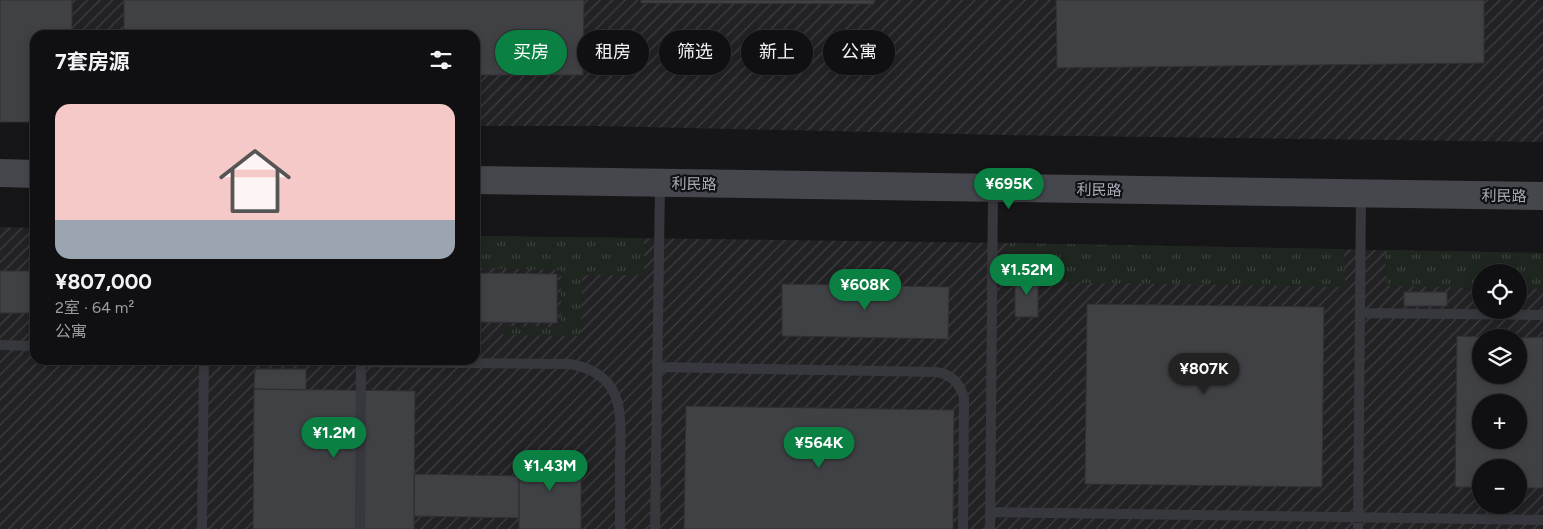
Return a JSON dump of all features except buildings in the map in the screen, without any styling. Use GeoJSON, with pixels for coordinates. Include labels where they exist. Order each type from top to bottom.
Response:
{"type":"FeatureCollection","features":[{"type":"Feature","properties":{"kind":"main road"},"geometry":{"type":"LineString","coordinates":[[0,173],[30,174]]}},
{"type":"Feature","properties":{"kind":"main road","name":"利民路"},"geometry":{"type":"LineString","coordinates":[[480,180],[1543,196]]}},
{"type":"Feature","properties":{"kind":"lane"},"geometry":{"type":"LineString","coordinates":[[655,529],[660,183]]}},
{"type":"Feature","properties":{"kind":"lane"},"geometry":{"type":"LineString","coordinates":[[990,529],[993,188]]}},
{"type":"Feature","properties":{"kind":"lane"},"geometry":{"type":"LineString","coordinates":[[1358,529],[1361,194]]}},
{"type":"Feature","properties":{"kind":"lane"},"geometry":{"type":"LineString","coordinates":[[1360,313],[1543,315]]}},
{"type":"Feature","properties":{"kind":"lane"},"geometry":{"type":"LineString","coordinates":[[0,345],[30,346]]}},
{"type":"Feature","properties":{"kind":"lane"},"geometry":{"type":"LineString","coordinates":[[480,362],[570,364],[587,369],[613,389],[621,413],[620,529]]}},
{"type":"Feature","properties":{"kind":"lane"},"geometry":{"type":"LineString","coordinates":[[202,529],[204,365]]}},
{"type":"Feature","properties":{"kind":"lane"},"geometry":{"type":"LineString","coordinates":[[360,529],[361,365]]}},
{"type":"Feature","properties":{"kind":"lane"},"geometry":{"type":"LineString","coordinates":[[657,367],[936,372],[951,376],[962,390],[964,398],[963,529]]}},
{"type":"Feature","properties":{"kind":"lane"},"geometry":{"type":"LineString","coordinates":[[990,512],[1543,520]]}},
{"type":"Feature","properties":{"kind":"shaded area"},"geometry":{"type":"Polygon","coordinates":[[[72,0],[1543,0],[1543,142],[1003,135],[600,126],[480,126],[480,30],[72,30],[72,0]]]}},
{"type":"Feature","properties":{"kind":"shaded area"},"geometry":{"type":"Polygon","coordinates":[[[0,227],[30,228],[30,365],[480,365],[480,236],[1543,253],[1543,529],[0,529],[0,227]]]}},
{"type":"Feature","properties":{"kind":"green space"},"geometry":{"type":"Polygon","coordinates":[[[480,236],[644,238],[644,275],[582,275],[581,336],[503,335],[502,326],[561,327],[561,270],[480,268],[480,236]]]}},
{"type":"Feature","properties":{"kind":"green space"},"geometry":{"type":"Polygon","coordinates":[[[1009,243],[1344,249],[1345,287],[1038,282],[1037,275],[1008,275],[1009,243]]]}},
{"type":"Feature","properties":{"kind":"green space"},"geometry":{"type":"Polygon","coordinates":[[[1387,250],[1543,253],[1543,289],[1527,288],[1527,264],[1472,264],[1472,288],[1387,286],[1385,258],[1387,250]]]}}]}
